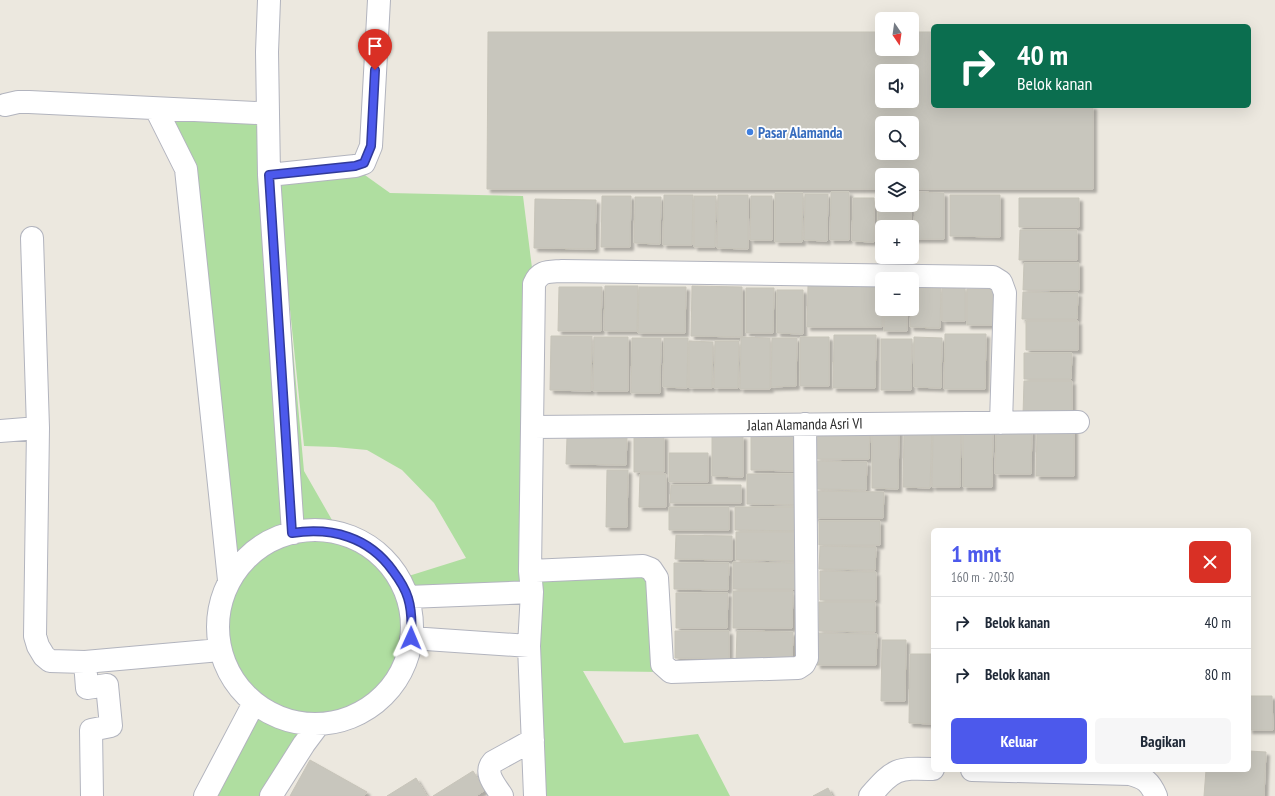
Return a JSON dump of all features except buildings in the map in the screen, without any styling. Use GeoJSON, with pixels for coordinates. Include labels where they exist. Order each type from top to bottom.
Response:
{"type":"FeatureCollection","features":[{"type":"Feature","properties":{"kind":"street"},"geometry":{"type":"LineString","coordinates":[[268,0],[267,115],[269,175],[292,533]]}},
{"type":"Feature","properties":{"kind":"street"},"geometry":{"type":"LineString","coordinates":[[269,175],[355,166],[364,163],[371,146],[379,0]]}},
{"type":"Feature","properties":{"kind":"street"},"geometry":{"type":"LineString","coordinates":[[5,105],[18,102],[29,102],[256,113],[267,115]]}},
{"type":"Feature","properties":{"kind":"street"},"geometry":{"type":"LineString","coordinates":[[156,109],[186,169],[229,580]]}},
{"type":"Feature","properties":{"kind":"street"},"geometry":{"type":"LineString","coordinates":[[32,238],[38,428],[35,636],[38,646],[44,656],[50,661],[85,662],[220,650]]}},
{"type":"Feature","properties":{"kind":"street"},"geometry":{"type":"LineString","coordinates":[[535,796],[529,646],[532,592],[530,571],[534,284],[537,277],[543,272],[562,271],[993,277],[1001,282],[1005,293],[1001,423]]}},
{"type":"Feature","properties":{"kind":"street","name":"Jalan Alamanda Asri VI"},"geometry":{"type":"LineString","coordinates":[[533,427],[1078,422]]}},
{"type":"Feature","properties":{"kind":"street"},"geometry":{"type":"LineString","coordinates":[[530,571],[643,566],[651,569],[657,578],[662,664],[671,672],[798,668],[804,664],[806,658],[805,424]]}},
{"type":"Feature","properties":{"kind":"street"},"geometry":{"type":"LineString","coordinates":[[0,431],[38,428]]}},
{"type":"Feature","properties":{"kind":"street"},"geometry":{"type":"LineString","coordinates":[[310,530],[340,534],[355,539],[371,548],[387,562],[399,579],[408,597],[412,617],[411,638],[407,657],[399,676],[390,689],[377,702],[355,716],[319,724],[292,722],[272,715],[254,703],[240,690],[230,675],[220,650],[217,628],[220,605],[229,580],[241,563],[252,552],[275,538],[292,533],[310,530]]}},
{"type":"Feature","properties":{"kind":"street"},"geometry":{"type":"LineString","coordinates":[[408,597],[532,592]]}},
{"type":"Feature","properties":{"kind":"street"},"geometry":{"type":"LineString","coordinates":[[411,638],[529,646]]}},
{"type":"Feature","properties":{"kind":"street"},"geometry":{"type":"LineString","coordinates":[[85,662],[87,688],[107,685],[111,726],[91,730],[92,796]]}},
{"type":"Feature","properties":{"kind":"street"},"geometry":{"type":"LineString","coordinates":[[205,796],[254,703]]}},
{"type":"Feature","properties":{"kind":"street"},"geometry":{"type":"LineString","coordinates":[[271,796],[304,744],[319,724]]}},
{"type":"Feature","properties":{"kind":"street"},"geometry":{"type":"LineString","coordinates":[[502,796],[489,774],[490,766],[493,762],[532,740]]}},
{"type":"Feature","properties":{"kind":"street"},"geometry":{"type":"LineString","coordinates":[[870,796],[884,780],[894,772],[906,768],[931,769]]}},
{"type":"Feature","properties":{"kind":"street"},"geometry":{"type":"LineString","coordinates":[[1051,772],[1130,774],[1141,777],[1151,785],[1156,796]]}},
{"type":"Feature","properties":{"kind":"green space"},"geometry":{"type":"Polygon","coordinates":[[[156,109],[261,115],[276,173],[355,168],[390,193],[523,196],[534,284],[530,570],[651,569],[662,672],[583,671],[624,743],[698,734],[730,796],[535,796],[530,593],[408,598],[412,617],[411,638],[407,657],[399,676],[390,689],[377,702],[355,716],[329,723],[271,796],[205,796],[254,703],[242,692],[232,679],[226,667],[219,641],[219,615],[225,589],[187,169],[156,109]],[[283,241],[304,471],[340,534],[367,546],[381,556],[399,579],[466,558],[434,503],[402,470],[367,450],[304,446],[283,241]]]}},
{"type":"Feature","properties":{"kind":"place","name":"Pasar Alamanda"},"geometry":{"type":"Point","coordinates":[750,132]}},
{"type":"Feature","properties":{"kind":"route"},"geometry":{"type":"LineString","coordinates":[[375,70],[371,146],[364,163],[355,166],[269,175],[292,533],[310,530],[340,534],[355,539],[371,548],[387,562],[399,579],[408,597],[412,617],[411,638]]}}]}
